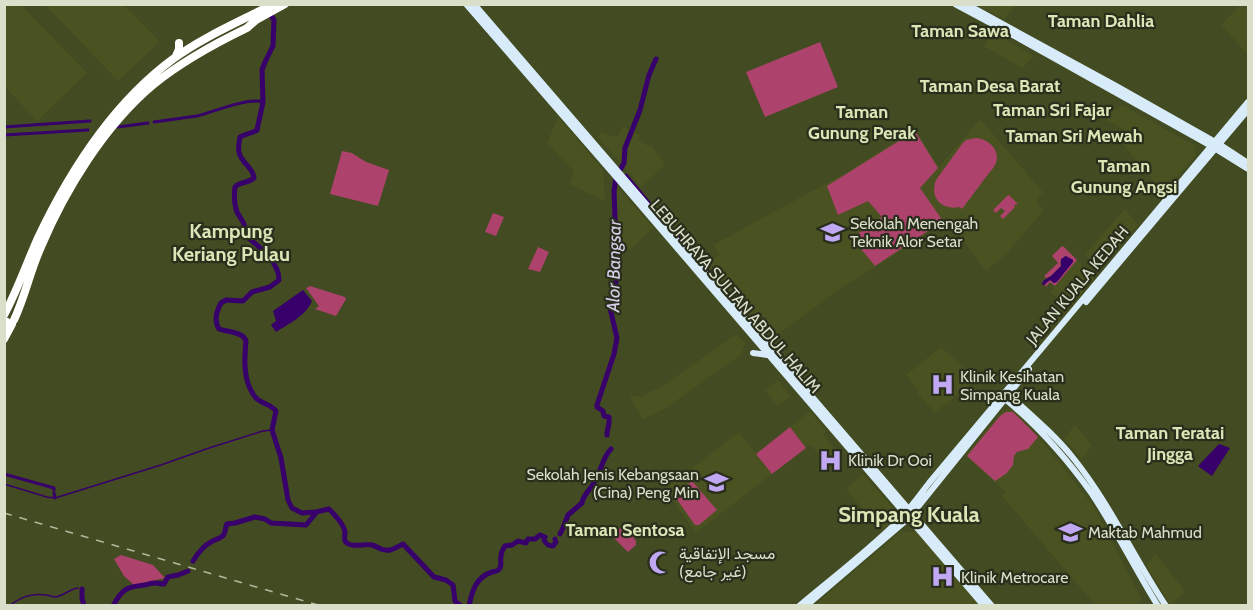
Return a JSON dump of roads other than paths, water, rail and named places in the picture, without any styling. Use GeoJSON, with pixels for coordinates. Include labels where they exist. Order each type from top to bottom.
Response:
{"type":"FeatureCollection","features":[{"type":"Feature","properties":{"kind":"highway"},"geometry":{"type":"LineString","coordinates":[[4,332],[25,279],[65,198],[84,166],[118,120],[153,85],[179,66],[246,28],[273,6],[285,4]]}},
{"type":"Feature","properties":{"kind":"highway"},"geometry":{"type":"LineString","coordinates":[[4,303],[25,279],[38,240],[60,195],[89,149],[129,99],[153,75],[199,42],[261,14]]}},
{"type":"Feature","properties":{"kind":"highway"},"geometry":{"type":"LineString","coordinates":[[173,59],[181,42],[199,42]]}},
{"type":"Feature","properties":{"kind":"highway"},"geometry":{"type":"LineString","coordinates":[[4,339],[8,320]]}},
{"type":"Feature","properties":{"kind":"main road","name":"LEBUHRAYA SULTAN ABDUL HALIM"},"geometry":{"type":"LineString","coordinates":[[466,4],[613,169]]}},
{"type":"Feature","properties":{"kind":"main road","name":"LEBUHRAYA SULTAN ABDUL HALIM"},"geometry":{"type":"LineString","coordinates":[[474,4],[899,503]]}},
{"type":"Feature","properties":{"kind":"main road"},"geometry":{"type":"LineString","coordinates":[[954,4],[1200,137],[1227,131],[1227,146],[1248,163]]}},
{"type":"Feature","properties":{"kind":"main road"},"geometry":{"type":"LineString","coordinates":[[966,4],[1116,86],[1248,169]]}},
{"type":"Feature","properties":{"kind":"main road","name":"JALAN KUALA KEDAH"},"geometry":{"type":"LineString","coordinates":[[917,502],[998,408],[1015,384],[1214,147],[1248,102]]}},
{"type":"Feature","properties":{"kind":"main road","name":"JALAN KUALA KEDAH"},"geometry":{"type":"LineString","coordinates":[[1227,131],[1248,110]]}},
{"type":"Feature","properties":{"kind":"main road"},"geometry":{"type":"LineString","coordinates":[[1199,160],[1202,146],[1200,137]]}},
{"type":"Feature","properties":{"kind":"main road"},"geometry":{"type":"LineString","coordinates":[[1214,147],[1233,153]]}},
{"type":"Feature","properties":{"kind":"main road","name":"JALAN KUALA KEDAH"},"geometry":{"type":"LineString","coordinates":[[1163,207],[1199,160],[1214,147]]}},
{"type":"Feature","properties":{"kind":"main road","name":"LEBUHRAYA SULTAN ABDUL HALIM"},"geometry":{"type":"LineString","coordinates":[[625,183],[770,357],[909,514],[917,528],[984,606]]}},
{"type":"Feature","properties":{"kind":"main road"},"geometry":{"type":"LineString","coordinates":[[753,353],[770,357]]}},
{"type":"Feature","properties":{"kind":"main road"},"geometry":{"type":"LineString","coordinates":[[976,427],[1003,390],[1015,384],[1017,405]]}},
{"type":"Feature","properties":{"kind":"main road"},"geometry":{"type":"LineString","coordinates":[[1006,396],[1047,429],[1079,465],[1109,510],[1150,586],[1158,606]]}},
{"type":"Feature","properties":{"kind":"main road","name":"JALAN KUALA KEDAH"},"geometry":{"type":"LineString","coordinates":[[900,523],[976,427],[1006,396]]}},
{"type":"Feature","properties":{"kind":"main road"},"geometry":{"type":"LineString","coordinates":[[998,408],[1017,405]]}},
{"type":"Feature","properties":{"kind":"main road"},"geometry":{"type":"LineString","coordinates":[[900,523],[899,503],[917,502],[918,520]]}},
{"type":"Feature","properties":{"kind":"main road","name":"LEBUHRAYA SULTAN ABDUL HALIM"},"geometry":{"type":"LineString","coordinates":[[909,514],[918,520],[992,606]]}},
{"type":"Feature","properties":{"kind":"main road"},"geometry":{"type":"LineString","coordinates":[[806,606],[900,523]]}},
{"type":"Feature","properties":{"kind":"main road"},"geometry":{"type":"LineString","coordinates":[[799,606],[900,523],[917,528]]}},
{"type":"Feature","properties":{"kind":"main road"},"geometry":{"type":"LineString","coordinates":[[1150,586],[1166,606]]}},
{"type":"Feature","properties":{"kind":"waterway"},"geometry":{"type":"LineString","coordinates":[[268,11],[274,20],[273,46],[262,70],[263,102],[257,130],[240,137],[239,145],[240,156],[252,171],[254,178],[235,187],[234,200],[237,212],[244,224],[245,235],[272,260],[279,280],[270,287],[252,292],[243,301],[226,300],[221,303],[216,323],[219,329],[239,334],[244,338],[246,341],[245,371],[252,392],[261,402],[276,411],[272,430],[281,458],[288,500],[292,508],[302,513],[329,509],[341,523],[345,532],[345,540],[350,545],[372,545],[387,550],[403,544],[434,577],[446,580],[453,585],[455,601],[461,606]]}},
{"type":"Feature","properties":{"kind":"waterway","name":"Alor Bangsar"},"geometry":{"type":"LineString","coordinates":[[607,435],[609,417],[604,416],[603,411],[597,405],[617,338],[610,308],[617,273],[614,191],[616,177],[624,163],[625,148],[656,59]]}},
{"type":"Feature","properties":{"kind":"waterway"},"geometry":{"type":"LineString","coordinates":[[154,122],[197,116],[249,102],[263,102]]}},
{"type":"Feature","properties":{"kind":"waterway"},"geometry":{"type":"LineString","coordinates":[[4,127],[90,121]]}},
{"type":"Feature","properties":{"kind":"waterway"},"geometry":{"type":"LineString","coordinates":[[118,127],[148,123]]}},
{"type":"Feature","properties":{"kind":"waterway"},"geometry":{"type":"LineString","coordinates":[[4,135],[88,130]]}},
{"type":"Feature","properties":{"kind":"waterway"},"geometry":{"type":"LineString","coordinates":[[626,175],[656,211]]}},
{"type":"Feature","properties":{"kind":"waterway"},"geometry":{"type":"LineString","coordinates":[[676,234],[720,285]]}},
{"type":"Feature","properties":{"kind":"waterway"},"geometry":{"type":"LineString","coordinates":[[4,484],[55,498],[272,430]]}},
{"type":"Feature","properties":{"kind":"waterway","name":"Alor Bangsar"},"geometry":{"type":"LineString","coordinates":[[560,534],[568,515],[582,503],[611,449]]}},
{"type":"Feature","properties":{"kind":"waterway"},"geometry":{"type":"LineString","coordinates":[[4,474],[54,488],[54,490]]}},
{"type":"Feature","properties":{"kind":"waterway"},"geometry":{"type":"LineString","coordinates":[[54,493],[55,498]]}},
{"type":"Feature","properties":{"kind":"waterway"},"geometry":{"type":"LineString","coordinates":[[193,561],[206,546],[223,536],[227,524],[255,517],[271,523],[306,525],[316,513]]}},
{"type":"Feature","properties":{"kind":"waterway","name":"Alor Bangsar"},"geometry":{"type":"LineString","coordinates":[[469,606],[478,581],[500,568],[501,553],[505,546],[518,541],[526,543],[528,539],[535,539],[540,535],[545,537],[547,544],[553,546],[555,539]]}},
{"type":"Feature","properties":{"kind":"waterway"},"geometry":{"type":"LineString","coordinates":[[113,606],[122,592],[129,588],[152,583],[164,584],[168,577],[188,571]]}},
{"type":"Feature","properties":{"kind":"waterway"},"geometry":{"type":"LineString","coordinates":[[9,606],[26,596],[55,597],[78,588]]}},
{"type":"Feature","properties":{"kind":"waterway"},"geometry":{"type":"LineString","coordinates":[[82,589],[84,606]]}},
{"type":"Feature","properties":{"kind":"railway"},"geometry":{"type":"LineString","coordinates":[[4,513],[321,606]]}},
{"type":"Feature","properties":{"kind":"place","name":"Sekolah Menengah Teknik Alor Setar"},"geometry":{"type":"Point","coordinates":[832,232]}},
{"type":"Feature","properties":{"kind":"place","name":"Klinik Kesihatan Simpang Kuala"},"geometry":{"type":"Point","coordinates":[942,385]}},
{"type":"Feature","properties":{"kind":"place","name":"Klinik Dr Ooi"},"geometry":{"type":"Point","coordinates":[830,460]}},
{"type":"Feature","properties":{"kind":"place","name":"Sekolah Jenis Kebangsaan (Cina) Peng Min"},"geometry":{"type":"Point","coordinates":[717,483]}},
{"type":"Feature","properties":{"kind":"place","name":"Maktab Mahmud"},"geometry":{"type":"Point","coordinates":[1070,532]}},
{"type":"Feature","properties":{"kind":"place","name":"مسجد الإتفاقية (غير جامع)"},"geometry":{"type":"Point","coordinates":[661,562]}},
{"type":"Feature","properties":{"kind":"place","name":"Klinik Metrocare"},"geometry":{"type":"Point","coordinates":[943,577]}},
{"type":"Feature","properties":{"kind":"district","name":"Taman Dahlia"},"geometry":{"type":"Point","coordinates":[1101,21]}},
{"type":"Feature","properties":{"kind":"district","name":"Taman Sawa"},"geometry":{"type":"Point","coordinates":[960,31]}},
{"type":"Feature","properties":{"kind":"district","name":"Taman Desa Barat"},"geometry":{"type":"Point","coordinates":[990,86]}},
{"type":"Feature","properties":{"kind":"district","name":"Taman Sri Fajar"},"geometry":{"type":"Point","coordinates":[1052,110]}},
{"type":"Feature","properties":{"kind":"district","name":"Taman Gunung Perak"},"geometry":{"type":"Point","coordinates":[862,122]}},
{"type":"Feature","properties":{"kind":"district","name":"Taman Sri Mewah"},"geometry":{"type":"Point","coordinates":[1074,136]}},
{"type":"Feature","properties":{"kind":"district","name":"Taman Gunung Angsi"},"geometry":{"type":"Point","coordinates":[1124,176]}},
{"type":"Feature","properties":{"kind":"district","name":"Kampung Keriang Pulau"},"geometry":{"type":"Point","coordinates":[231,242]}},
{"type":"Feature","properties":{"kind":"district","name":"Taman Teratai Jingga"},"geometry":{"type":"Point","coordinates":[1170,443]}},
{"type":"Feature","properties":{"kind":"district","name":"Simpang Kuala"},"geometry":{"type":"Point","coordinates":[909,514]}},
{"type":"Feature","properties":{"kind":"district","name":"Taman Sentosa"},"geometry":{"type":"Point","coordinates":[625,530]}}]}
